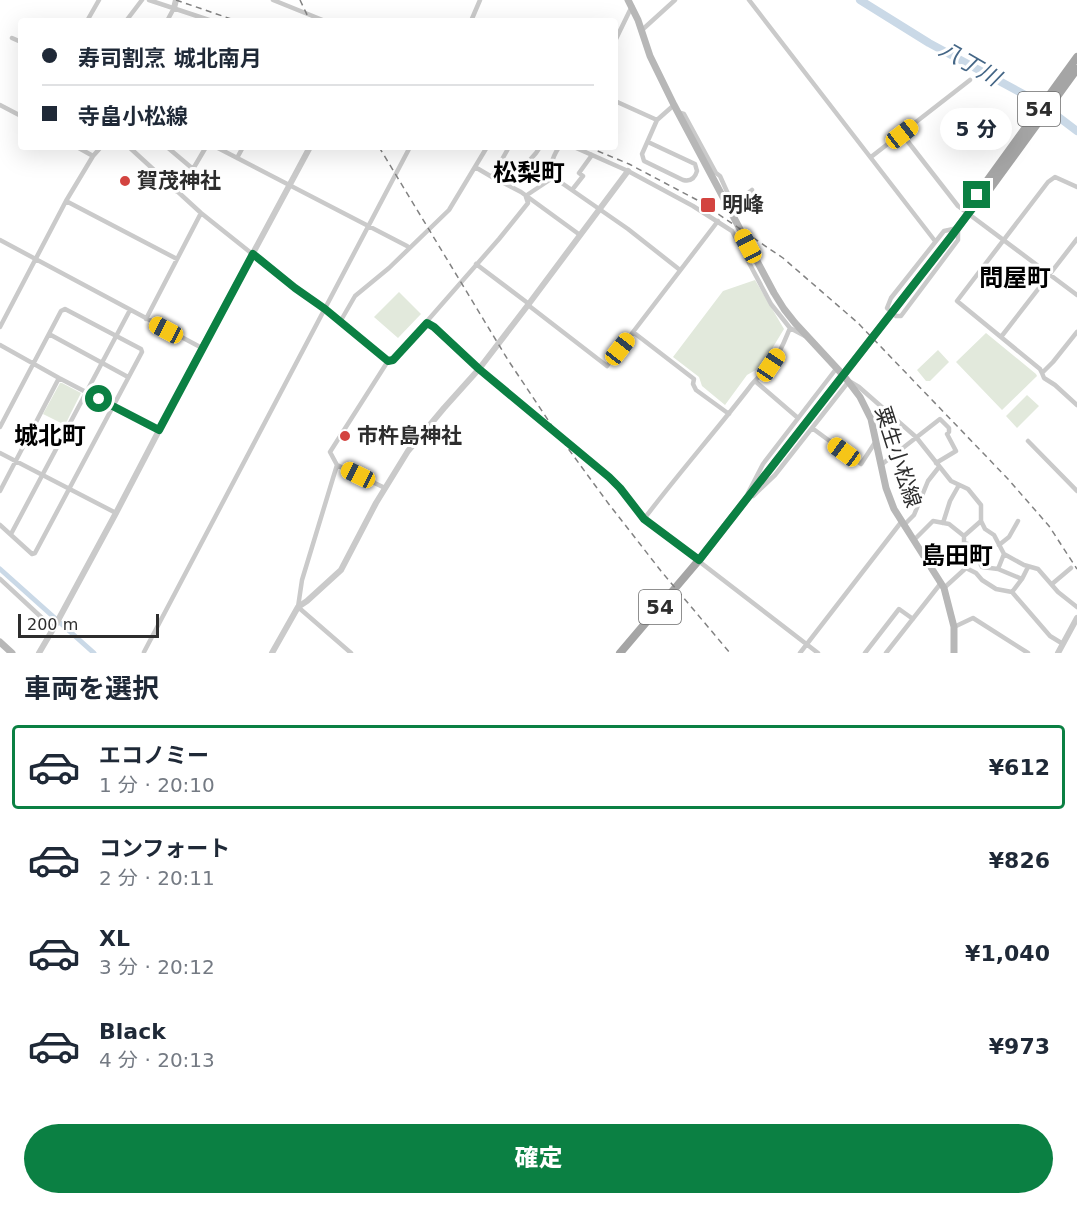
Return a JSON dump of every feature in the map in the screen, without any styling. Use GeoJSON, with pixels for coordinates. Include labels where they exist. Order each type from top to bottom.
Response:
{"type":"FeatureCollection","features":[{"type":"Feature","properties":{"kind":"main road","name":"粟生小松線"},"geometry":{"type":"LineString","coordinates":[[630,3],[650,56],[675,108],[774,293],[807,337],[849,381],[860,397],[871,419],[886,488],[894,509],[943,585],[954,627],[955,653]]}},
{"type":"Feature","properties":{"kind":"main road","name":"54"},"geometry":{"type":"LineString","coordinates":[[620,653],[699,560],[958,228],[977,195],[1072,72],[1077,57]]}},
{"type":"Feature","properties":{"kind":"main road"},"geometry":{"type":"LineString","coordinates":[[0,642],[12,653]]}},
{"type":"Feature","properties":{"kind":"street"},"geometry":{"type":"LineString","coordinates":[[89,18],[99,0]]}},
{"type":"Feature","properties":{"kind":"street"},"geometry":{"type":"LineString","coordinates":[[128,18],[142,0]]}},
{"type":"Feature","properties":{"kind":"street"},"geometry":{"type":"LineString","coordinates":[[149,0],[203,18]]}},
{"type":"Feature","properties":{"kind":"street"},"geometry":{"type":"LineString","coordinates":[[169,18],[176,0]]}},
{"type":"Feature","properties":{"kind":"street"},"geometry":{"type":"LineString","coordinates":[[273,0],[318,18]]}},
{"type":"Feature","properties":{"kind":"street"},"geometry":{"type":"LineString","coordinates":[[472,18],[480,0]]}},
{"type":"Feature","properties":{"kind":"street"},"geometry":{"type":"LineString","coordinates":[[642,30],[675,0]]}},
{"type":"Feature","properties":{"kind":"street"},"geometry":{"type":"LineString","coordinates":[[749,0],[935,242]]}},
{"type":"Feature","properties":{"kind":"street"},"geometry":{"type":"LineString","coordinates":[[618,33],[630,3]]}},
{"type":"Feature","properties":{"kind":"street"},"geometry":{"type":"LineString","coordinates":[[12,38],[18,41]]}},
{"type":"Feature","properties":{"kind":"street"},"geometry":{"type":"LineString","coordinates":[[871,158],[970,81]]}},
{"type":"Feature","properties":{"kind":"street"},"geometry":{"type":"LineString","coordinates":[[618,102],[657,120]]}},
{"type":"Feature","properties":{"kind":"street"},"geometry":{"type":"LineString","coordinates":[[0,105],[18,114]]}},
{"type":"Feature","properties":{"kind":"street"},"geometry":{"type":"LineString","coordinates":[[648,141],[695,164],[697,171],[694,178],[683,180],[644,161],[642,157],[642,154],[657,120],[675,108],[684,114],[716,173],[720,176],[733,205],[752,190]]}},
{"type":"Feature","properties":{"kind":"street"},"geometry":{"type":"LineString","coordinates":[[902,134],[958,206],[971,209],[1004,239],[1077,295]]}},
{"type":"Feature","properties":{"kind":"street"},"geometry":{"type":"LineString","coordinates":[[82,150],[93,156]]}},
{"type":"Feature","properties":{"kind":"street"},"geometry":{"type":"LineString","coordinates":[[0,327],[66,201],[98,150]]}},
{"type":"Feature","properties":{"kind":"street"},"geometry":{"type":"LineString","coordinates":[[132,150],[201,213],[388,361]]}},
{"type":"Feature","properties":{"kind":"street"},"geometry":{"type":"LineString","coordinates":[[172,150],[193,170]]}},
{"type":"Feature","properties":{"kind":"street"},"geometry":{"type":"LineString","coordinates":[[176,191],[193,170],[204,150]]}},
{"type":"Feature","properties":{"kind":"street"},"geometry":{"type":"LineString","coordinates":[[222,150],[407,246]]}},
{"type":"Feature","properties":{"kind":"street"},"geometry":{"type":"LineString","coordinates":[[237,158],[241,150]]}},
{"type":"Feature","properties":{"kind":"street"},"geometry":{"type":"LineString","coordinates":[[39,653],[55,627],[308,150]]}},
{"type":"Feature","properties":{"kind":"street"},"geometry":{"type":"LineString","coordinates":[[144,652],[408,150]]}},
{"type":"Feature","properties":{"kind":"street"},"geometry":{"type":"LineString","coordinates":[[340,322],[355,296],[389,268],[449,210],[485,150]]}},
{"type":"Feature","properties":{"kind":"street"},"geometry":{"type":"LineString","coordinates":[[492,177],[507,150]]}},
{"type":"Feature","properties":{"kind":"street"},"geometry":{"type":"LineString","coordinates":[[507,185],[538,150]]}},
{"type":"Feature","properties":{"kind":"street"},"geometry":{"type":"LineString","coordinates":[[557,150],[551,166],[554,177],[628,229],[680,270]]}},
{"type":"Feature","properties":{"kind":"street"},"geometry":{"type":"LineString","coordinates":[[581,150],[628,171],[693,206],[732,231],[771,304],[790,328],[807,337]]}},
{"type":"Feature","properties":{"kind":"street"},"geometry":{"type":"LineString","coordinates":[[572,190],[583,176],[579,173],[592,155]]}},
{"type":"Feature","properties":{"kind":"street"},"geometry":{"type":"LineString","coordinates":[[475,167],[521,192],[580,235]]}},
{"type":"Feature","properties":{"kind":"street"},"geometry":{"type":"LineString","coordinates":[[298,607],[307,602],[341,570],[385,488],[408,451],[479,369],[628,171]]}},
{"type":"Feature","properties":{"kind":"street"},"geometry":{"type":"LineString","coordinates":[[526,197],[554,177]]}},
{"type":"Feature","properties":{"kind":"street"},"geometry":{"type":"LineString","coordinates":[[1077,187],[1055,177],[1048,182],[957,301],[1040,369],[1044,378],[1077,405]]}},
{"type":"Feature","properties":{"kind":"street"},"geometry":{"type":"LineString","coordinates":[[385,488],[337,465],[330,452],[388,361],[393,360],[427,323],[500,239],[528,203],[526,197]]}},
{"type":"Feature","properties":{"kind":"street"},"geometry":{"type":"LineString","coordinates":[[66,201],[177,259]]}},
{"type":"Feature","properties":{"kind":"street"},"geometry":{"type":"LineString","coordinates":[[146,319],[201,213]]}},
{"type":"Feature","properties":{"kind":"street"},"geometry":{"type":"LineString","coordinates":[[476,264],[607,366],[717,221]]}},
{"type":"Feature","properties":{"kind":"street"},"geometry":{"type":"LineString","coordinates":[[958,228],[958,240],[901,316],[896,316],[887,308],[891,298],[935,242],[944,231],[958,228]]}},
{"type":"Feature","properties":{"kind":"street"},"geometry":{"type":"LineString","coordinates":[[1001,337],[1077,239]]}},
{"type":"Feature","properties":{"kind":"street"},"geometry":{"type":"LineString","coordinates":[[0,240],[202,348]]}},
{"type":"Feature","properties":{"kind":"street"},"geometry":{"type":"LineString","coordinates":[[0,427],[61,311],[65,309],[141,349],[142,352],[35,553],[32,554],[0,525]]}},
{"type":"Feature","properties":{"kind":"street"},"geometry":{"type":"LineString","coordinates":[[11,534],[130,310]]}},
{"type":"Feature","properties":{"kind":"street"},"geometry":{"type":"LineString","coordinates":[[427,323],[609,477],[644,519],[818,653]]}},
{"type":"Feature","properties":{"kind":"street"},"geometry":{"type":"LineString","coordinates":[[644,519],[754,381],[775,360],[790,328]]}},
{"type":"Feature","properties":{"kind":"street"},"geometry":{"type":"LineString","coordinates":[[633,332],[694,379],[693,384],[696,390],[729,414]]}},
{"type":"Feature","properties":{"kind":"street"},"geometry":{"type":"LineString","coordinates":[[1042,373],[1077,332]]}},
{"type":"Feature","properties":{"kind":"street"},"geometry":{"type":"LineString","coordinates":[[49,334],[128,377]]}},
{"type":"Feature","properties":{"kind":"street"},"geometry":{"type":"LineString","coordinates":[[0,345],[159,430]]}},
{"type":"Feature","properties":{"kind":"street"},"geometry":{"type":"LineString","coordinates":[[747,498],[763,464],[836,369]]}},
{"type":"Feature","properties":{"kind":"street"},"geometry":{"type":"LineString","coordinates":[[0,491],[59,378]]}},
{"type":"Feature","properties":{"kind":"street"},"geometry":{"type":"LineString","coordinates":[[754,381],[798,418]]}},
{"type":"Feature","properties":{"kind":"street"},"geometry":{"type":"LineString","coordinates":[[747,498],[751,497],[775,474],[849,381],[859,387],[916,437],[951,481],[968,489],[981,505],[981,520],[985,529],[994,535],[1004,555],[1038,570],[1058,592],[1077,607]]}},
{"type":"Feature","properties":{"kind":"street"},"geometry":{"type":"LineString","coordinates":[[800,653],[903,523],[914,515],[927,481],[938,465],[956,451],[948,434],[949,428],[940,419],[881,465]]}},
{"type":"Feature","properties":{"kind":"street"},"geometry":{"type":"LineString","coordinates":[[812,428],[861,464],[876,441]]}},
{"type":"Feature","properties":{"kind":"street"},"geometry":{"type":"LineString","coordinates":[[1028,441],[1077,491]]}},
{"type":"Feature","properties":{"kind":"street"},"geometry":{"type":"LineString","coordinates":[[0,453],[116,513]]}},
{"type":"Feature","properties":{"kind":"street"},"geometry":{"type":"LineString","coordinates":[[272,653],[298,607],[302,580],[337,465]]}},
{"type":"Feature","properties":{"kind":"street"},"geometry":{"type":"LineString","coordinates":[[943,523],[950,501],[959,485]]}},
{"type":"Feature","properties":{"kind":"street"},"geometry":{"type":"LineString","coordinates":[[914,540],[933,520],[949,524],[964,536]]}},
{"type":"Feature","properties":{"kind":"street"},"geometry":{"type":"LineString","coordinates":[[981,520],[964,536],[964,543],[956,552],[966,568],[996,589],[1012,592],[1050,636],[1063,644]]}},
{"type":"Feature","properties":{"kind":"street"},"geometry":{"type":"LineString","coordinates":[[999,545],[1009,537],[1018,521]]}},
{"type":"Feature","properties":{"kind":"street"},"geometry":{"type":"LineString","coordinates":[[964,543],[971,545],[982,567],[998,569],[1022,579]]}},
{"type":"Feature","properties":{"kind":"street"},"geometry":{"type":"LineString","coordinates":[[998,569],[1004,555]]}},
{"type":"Feature","properties":{"kind":"street"},"geometry":{"type":"LineString","coordinates":[[1012,592],[1028,567]]}},
{"type":"Feature","properties":{"kind":"street"},"geometry":{"type":"LineString","coordinates":[[886,653],[943,585],[966,568]]}},
{"type":"Feature","properties":{"kind":"street"},"geometry":{"type":"LineString","coordinates":[[1052,584],[1071,568]]}},
{"type":"Feature","properties":{"kind":"street"},"geometry":{"type":"LineString","coordinates":[[0,579],[55,627]]}},
{"type":"Feature","properties":{"kind":"street"},"geometry":{"type":"LineString","coordinates":[[298,607],[351,653]]}},
{"type":"Feature","properties":{"kind":"street"},"geometry":{"type":"LineString","coordinates":[[868,652],[900,609],[913,619]]}},
{"type":"Feature","properties":{"kind":"street"},"geometry":{"type":"LineString","coordinates":[[954,627],[973,618],[1028,653]]}},
{"type":"Feature","properties":{"kind":"street"},"geometry":{"type":"LineString","coordinates":[[1058,653],[1077,618]]}},
{"type":"Feature","properties":{"kind":"shaded area"},"geometry":{"type":"Polygon","coordinates":[[[755,280],[784,329],[761,367],[747,375],[725,405],[702,386],[699,377],[673,357],[723,291],[755,280]]]}},
{"type":"Feature","properties":{"kind":"shaded area"},"geometry":{"type":"Polygon","coordinates":[[[399,292],[421,314],[398,338],[374,317],[399,292]]]}},
{"type":"Feature","properties":{"kind":"shaded area"},"geometry":{"type":"Polygon","coordinates":[[[986,333],[1037,376],[1002,410],[956,362],[986,333]]]}},
{"type":"Feature","properties":{"kind":"shaded area"},"geometry":{"type":"Polygon","coordinates":[[[938,350],[949,362],[930,381],[926,381],[917,370],[938,350]]]}},
{"type":"Feature","properties":{"kind":"shaded area"},"geometry":{"type":"Polygon","coordinates":[[[60,383],[81,393],[65,425],[43,414],[60,383]]]}},
{"type":"Feature","properties":{"kind":"shaded area"},"geometry":{"type":"Polygon","coordinates":[[[1027,395],[1039,406],[1017,428],[1006,416],[1027,395]]]}},
{"type":"Feature","properties":{"kind":"waterway","name":"八丁川"},"geometry":{"type":"LineString","coordinates":[[860,0],[929,43],[1040,103],[1077,131]]}},
{"type":"Feature","properties":{"kind":"waterway"},"geometry":{"type":"LineString","coordinates":[[0,569],[94,653]]}},
{"type":"Feature","properties":{"kind":"railway"},"geometry":{"type":"LineString","coordinates":[[176,0],[228,18]]}},
{"type":"Feature","properties":{"kind":"railway"},"geometry":{"type":"LineString","coordinates":[[300,0],[309,18]]}},
{"type":"Feature","properties":{"kind":"railway"},"geometry":{"type":"LineString","coordinates":[[381,150],[508,360],[556,432],[661,571],[730,653]]}},
{"type":"Feature","properties":{"kind":"railway"},"geometry":{"type":"LineString","coordinates":[[595,150],[629,164],[699,201],[783,258],[858,323],[1008,479],[1049,526],[1077,569]]}},
{"type":"Feature","properties":{"kind":"place","name":"賀茂神社"},"geometry":{"type":"Point","coordinates":[125,181]}},
{"type":"Feature","properties":{"kind":"place","name":"明峰"},"geometry":{"type":"Point","coordinates":[708,205]}},
{"type":"Feature","properties":{"kind":"place","name":"市杵島神社"},"geometry":{"type":"Point","coordinates":[345,436]}},
{"type":"Feature","properties":{"kind":"district","name":"松梨町"},"geometry":{"type":"Point","coordinates":[529,173]}},
{"type":"Feature","properties":{"kind":"district","name":"問屋町"},"geometry":{"type":"Point","coordinates":[1015,278]}},
{"type":"Feature","properties":{"kind":"district","name":"城北町"},"geometry":{"type":"Point","coordinates":[50,436]}},
{"type":"Feature","properties":{"kind":"district","name":"島田町"},"geometry":{"type":"Point","coordinates":[957,556]}},
{"type":"Feature","properties":{"kind":"route"},"geometry":{"type":"LineString","coordinates":[[99,399],[159,430],[253,254],[388,361],[393,360],[427,323],[434,327],[479,369],[609,477],[644,519],[699,560],[950,238],[974,206],[977,195]]}}]}
